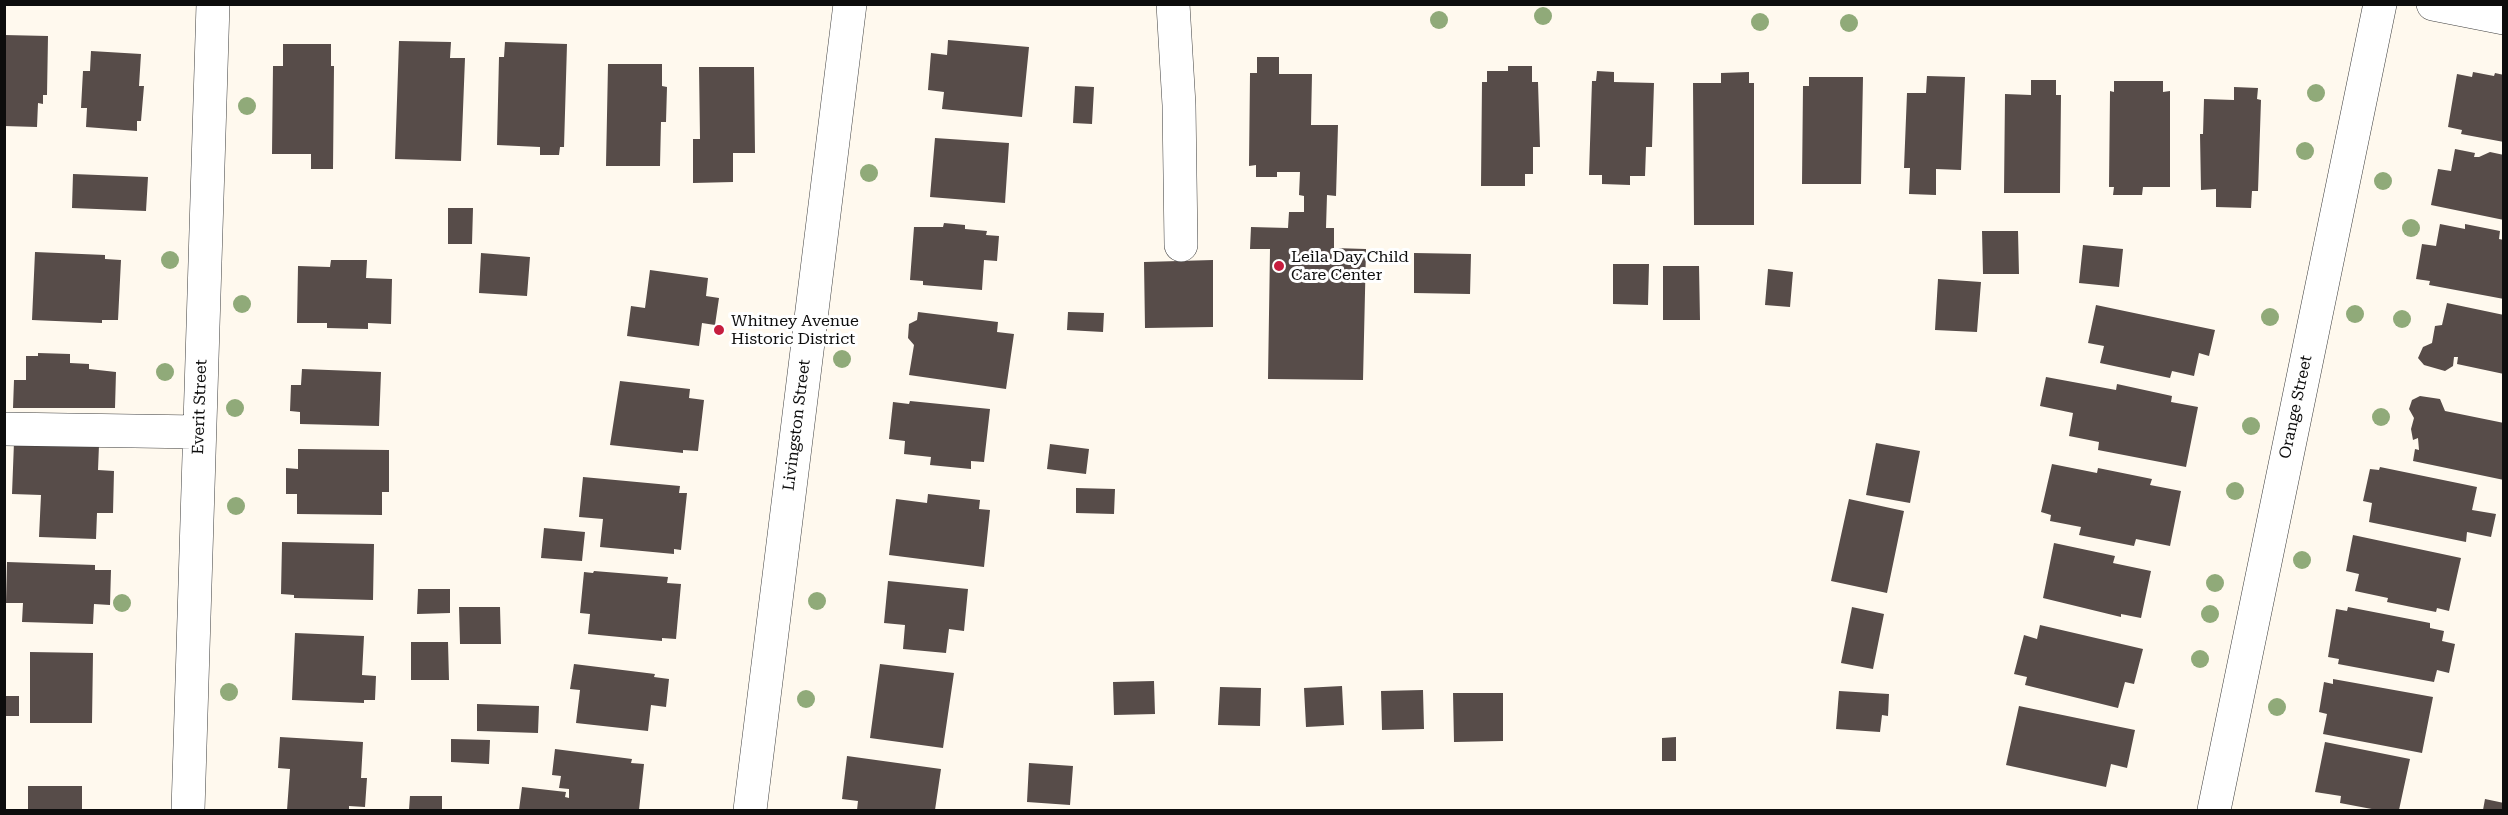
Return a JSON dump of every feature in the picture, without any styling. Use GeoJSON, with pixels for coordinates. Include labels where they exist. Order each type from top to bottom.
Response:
{"type":"FeatureCollection","features":[{"type":"Feature","properties":{"kind":"street","name":"Everit Street"},"geometry":{"type":"LineString","coordinates":[[188,810],[213,4]]}},
{"type":"Feature","properties":{"kind":"street","name":"Livingston Street"},"geometry":{"type":"LineString","coordinates":[[750,810],[850,4]]}},
{"type":"Feature","properties":{"kind":"street"},"geometry":{"type":"LineString","coordinates":[[1173,4],[1179,105],[1181,245]]}},
{"type":"Feature","properties":{"kind":"street","name":"Orange Street"},"geometry":{"type":"LineString","coordinates":[[2214,810],[2380,4]]}},
{"type":"Feature","properties":{"kind":"street"},"geometry":{"type":"LineString","coordinates":[[2433,4],[2504,18]]}},
{"type":"Feature","properties":{"kind":"street"},"geometry":{"type":"LineString","coordinates":[[4,429],[199,432]]}},
{"type":"Feature","properties":{"kind":"building"},"geometry":{"type":"Polygon","coordinates":[[[4,35],[48,36],[47,95],[43,95],[43,104],[38,103],[37,127],[4,126],[4,35]]]}},
{"type":"Feature","properties":{"kind":"building"},"geometry":{"type":"Polygon","coordinates":[[[948,40],[1029,47],[1022,117],[942,109],[944,92],[928,90],[931,53],[947,55],[948,40]]]}},
{"type":"Feature","properties":{"kind":"building"},"geometry":{"type":"Polygon","coordinates":[[[399,41],[451,42],[450,58],[465,58],[461,161],[395,159],[399,41]]]}},
{"type":"Feature","properties":{"kind":"building"},"geometry":{"type":"Polygon","coordinates":[[[505,42],[567,44],[564,147],[560,147],[559,155],[540,155],[540,147],[497,145],[499,57],[504,57],[505,42]]]}},
{"type":"Feature","properties":{"kind":"building"},"geometry":{"type":"Polygon","coordinates":[[[283,44],[331,44],[331,66],[334,66],[333,169],[311,169],[311,154],[272,154],[273,66],[283,66],[283,44]]]}},
{"type":"Feature","properties":{"kind":"building"},"geometry":{"type":"Polygon","coordinates":[[[91,51],[141,54],[139,86],[144,86],[141,121],[137,121],[137,131],[86,127],[87,108],[81,108],[83,71],[90,71],[91,51]]]}},
{"type":"Feature","properties":{"kind":"building"},"geometry":{"type":"Polygon","coordinates":[[[1257,57],[1279,57],[1279,74],[1312,74],[1311,125],[1338,125],[1336,196],[1327,195],[1326,228],[1334,228],[1334,248],[1366,249],[1363,380],[1268,379],[1270,249],[1250,249],[1251,227],[1288,228],[1289,212],[1304,212],[1304,196],[1299,195],[1300,172],[1277,172],[1277,177],[1256,177],[1256,165],[1249,166],[1250,73],[1257,73],[1257,57]]]}},
{"type":"Feature","properties":{"kind":"building"},"geometry":{"type":"Polygon","coordinates":[[[608,64],[662,64],[662,86],[667,87],[666,122],[661,122],[660,166],[606,166],[608,64]]]}},
{"type":"Feature","properties":{"kind":"building"},"geometry":{"type":"Polygon","coordinates":[[[1508,66],[1532,66],[1532,82],[1538,82],[1540,147],[1533,147],[1533,174],[1525,174],[1525,186],[1481,186],[1482,82],[1487,82],[1487,71],[1508,71],[1508,66]]]}},
{"type":"Feature","properties":{"kind":"building"},"geometry":{"type":"Polygon","coordinates":[[[699,67],[754,67],[755,153],[733,153],[733,182],[693,183],[693,139],[700,139],[699,67]]]}},
{"type":"Feature","properties":{"kind":"building"},"geometry":{"type":"Polygon","coordinates":[[[1597,71],[1614,72],[1614,82],[1654,83],[1652,147],[1646,147],[1645,176],[1630,176],[1630,185],[1602,184],[1602,175],[1589,175],[1592,81],[1596,81],[1597,71]]]}},
{"type":"Feature","properties":{"kind":"building"},"geometry":{"type":"Polygon","coordinates":[[[1749,72],[1749,83],[1754,83],[1754,225],[1694,225],[1693,83],[1721,83],[1721,73],[1749,72]]]}},
{"type":"Feature","properties":{"kind":"building"},"geometry":{"type":"Polygon","coordinates":[[[2473,72],[2494,76],[2495,73],[2504,75],[2504,142],[2461,134],[2462,130],[2448,127],[2457,74],[2472,77],[2473,72]]]}},
{"type":"Feature","properties":{"kind":"building"},"geometry":{"type":"Polygon","coordinates":[[[1927,76],[1965,77],[1961,170],[1936,169],[1936,195],[1909,194],[1910,168],[1904,168],[1907,93],[1926,93],[1927,76]]]}},
{"type":"Feature","properties":{"kind":"building"},"geometry":{"type":"Polygon","coordinates":[[[1809,77],[1863,77],[1861,184],[1802,184],[1803,86],[1809,86],[1809,77]]]}},
{"type":"Feature","properties":{"kind":"building"},"geometry":{"type":"Polygon","coordinates":[[[2031,80],[2056,80],[2056,95],[2061,95],[2060,193],[2004,193],[2005,94],[2031,95],[2031,80]]]}},
{"type":"Feature","properties":{"kind":"building"},"geometry":{"type":"Polygon","coordinates":[[[2114,81],[2163,81],[2163,92],[2170,91],[2170,187],[2143,187],[2142,195],[2113,195],[2114,187],[2109,187],[2110,91],[2114,92],[2114,81]]]}},
{"type":"Feature","properties":{"kind":"building"},"geometry":{"type":"Polygon","coordinates":[[[1075,86],[1094,87],[1092,124],[1073,123],[1075,86]]]}},
{"type":"Feature","properties":{"kind":"building"},"geometry":{"type":"Polygon","coordinates":[[[2234,87],[2258,88],[2257,99],[2261,100],[2258,191],[2252,191],[2251,208],[2216,207],[2216,189],[2201,190],[2200,134],[2203,134],[2204,99],[2234,100],[2234,87]]]}},
{"type":"Feature","properties":{"kind":"building"},"geometry":{"type":"Polygon","coordinates":[[[935,138],[1009,143],[1005,203],[930,197],[935,138]]]}},
{"type":"Feature","properties":{"kind":"building"},"geometry":{"type":"Polygon","coordinates":[[[2455,149],[2475,153],[2474,157],[2490,152],[2504,155],[2504,220],[2431,205],[2438,169],[2451,171],[2455,149]]]}},
{"type":"Feature","properties":{"kind":"building"},"geometry":{"type":"Polygon","coordinates":[[[73,174],[148,177],[146,211],[72,208],[73,174]]]}},
{"type":"Feature","properties":{"kind":"building"},"geometry":{"type":"Polygon","coordinates":[[[448,208],[473,208],[472,244],[448,244],[448,208]]]}},
{"type":"Feature","properties":{"kind":"building"},"geometry":{"type":"Polygon","coordinates":[[[944,223],[965,225],[965,229],[987,231],[986,235],[999,236],[997,261],[984,260],[982,290],[923,285],[923,281],[910,280],[914,227],[943,227],[944,223]]]}},
{"type":"Feature","properties":{"kind":"building"},"geometry":{"type":"Polygon","coordinates":[[[2440,224],[2465,229],[2465,224],[2500,231],[2499,239],[2504,240],[2504,299],[2429,285],[2430,281],[2416,279],[2422,244],[2436,246],[2440,224]]]}},
{"type":"Feature","properties":{"kind":"building"},"geometry":{"type":"Polygon","coordinates":[[[1982,231],[2018,231],[2019,274],[1983,274],[1982,231]]]}},
{"type":"Feature","properties":{"kind":"building"},"geometry":{"type":"Polygon","coordinates":[[[2083,245],[2123,249],[2119,287],[2079,283],[2083,245]]]}},
{"type":"Feature","properties":{"kind":"building"},"geometry":{"type":"Polygon","coordinates":[[[35,252],[105,255],[105,259],[121,260],[118,320],[102,320],[102,323],[32,320],[35,252]]]}},
{"type":"Feature","properties":{"kind":"building"},"geometry":{"type":"Polygon","coordinates":[[[481,253],[530,257],[527,296],[479,293],[481,253]]]}},
{"type":"Feature","properties":{"kind":"building"},"geometry":{"type":"Polygon","coordinates":[[[1414,253],[1471,254],[1470,294],[1414,293],[1414,253]]]}},
{"type":"Feature","properties":{"kind":"building"},"geometry":{"type":"Polygon","coordinates":[[[331,260],[367,260],[366,278],[392,279],[391,324],[368,323],[368,329],[327,328],[327,323],[297,323],[298,266],[330,267],[331,260]]]}},
{"type":"Feature","properties":{"kind":"building"},"geometry":{"type":"Polygon","coordinates":[[[1213,260],[1213,327],[1145,328],[1144,262],[1213,260]]]}},
{"type":"Feature","properties":{"kind":"building"},"geometry":{"type":"Polygon","coordinates":[[[1613,264],[1649,264],[1648,305],[1613,304],[1613,264]]]}},
{"type":"Feature","properties":{"kind":"building"},"geometry":{"type":"Polygon","coordinates":[[[1663,266],[1699,266],[1700,320],[1663,320],[1663,266]]]}},
{"type":"Feature","properties":{"kind":"building"},"geometry":{"type":"Polygon","coordinates":[[[1768,269],[1793,272],[1790,307],[1765,305],[1768,269]]]}},
{"type":"Feature","properties":{"kind":"building"},"geometry":{"type":"Polygon","coordinates":[[[650,270],[708,278],[706,296],[719,298],[715,325],[702,323],[699,346],[627,336],[631,306],[645,308],[650,270]]]}},
{"type":"Feature","properties":{"kind":"building"},"geometry":{"type":"Polygon","coordinates":[[[1938,279],[1981,282],[1977,332],[1935,330],[1938,279]]]}},
{"type":"Feature","properties":{"kind":"building"},"geometry":{"type":"Polygon","coordinates":[[[2447,303],[2504,315],[2504,374],[2457,364],[2458,357],[2454,357],[2453,366],[2445,371],[2424,365],[2418,358],[2423,347],[2432,343],[2435,326],[2442,325],[2447,303]]]}},
{"type":"Feature","properties":{"kind":"building"},"geometry":{"type":"Polygon","coordinates":[[[2096,305],[2215,330],[2209,356],[2199,353],[2194,376],[2172,371],[2170,378],[2100,363],[2104,346],[2088,343],[2096,305]]]}},
{"type":"Feature","properties":{"kind":"building"},"geometry":{"type":"Polygon","coordinates":[[[918,312],[998,322],[997,332],[1014,334],[1006,389],[909,375],[914,345],[908,338],[909,324],[917,320],[918,312]]]}},
{"type":"Feature","properties":{"kind":"building"},"geometry":{"type":"Polygon","coordinates":[[[1068,312],[1104,313],[1103,332],[1067,330],[1068,312]]]}},
{"type":"Feature","properties":{"kind":"building"},"geometry":{"type":"Polygon","coordinates":[[[38,353],[70,354],[70,363],[89,364],[89,369],[116,372],[115,408],[13,408],[14,380],[26,380],[26,356],[38,356],[38,353]]]}},
{"type":"Feature","properties":{"kind":"building"},"geometry":{"type":"Polygon","coordinates":[[[302,369],[381,372],[379,426],[300,424],[300,412],[290,411],[291,385],[301,385],[302,369]]]}},
{"type":"Feature","properties":{"kind":"building"},"geometry":{"type":"Polygon","coordinates":[[[2046,377],[2116,390],[2117,384],[2172,396],[2171,402],[2198,407],[2186,467],[2098,450],[2099,442],[2069,436],[2073,413],[2040,406],[2046,377]]]}},
{"type":"Feature","properties":{"kind":"building"},"geometry":{"type":"Polygon","coordinates":[[[620,381],[690,389],[689,398],[704,400],[698,451],[683,450],[683,453],[610,445],[620,381]]]}},
{"type":"Feature","properties":{"kind":"building"},"geometry":{"type":"Polygon","coordinates":[[[2420,396],[2440,399],[2445,411],[2504,423],[2504,480],[2413,461],[2415,449],[2419,450],[2418,438],[2413,440],[2411,429],[2414,418],[2409,409],[2412,400],[2420,396]]]}},
{"type":"Feature","properties":{"kind":"building"},"geometry":{"type":"Polygon","coordinates":[[[910,401],[990,409],[984,462],[971,461],[971,469],[930,465],[931,457],[904,454],[905,441],[889,439],[893,402],[909,404],[910,401]]]}},
{"type":"Feature","properties":{"kind":"building"},"geometry":{"type":"Polygon","coordinates":[[[14,442],[99,445],[98,470],[114,471],[113,513],[97,513],[96,539],[39,537],[41,495],[12,494],[14,442]]]}},
{"type":"Feature","properties":{"kind":"building"},"geometry":{"type":"Polygon","coordinates":[[[1876,443],[1920,451],[1910,503],[1866,495],[1876,443]]]}},
{"type":"Feature","properties":{"kind":"building"},"geometry":{"type":"Polygon","coordinates":[[[1050,444],[1089,449],[1086,474],[1047,469],[1050,444]]]}},
{"type":"Feature","properties":{"kind":"building"},"geometry":{"type":"Polygon","coordinates":[[[298,449],[389,450],[389,492],[382,492],[382,515],[297,514],[297,494],[286,494],[286,468],[298,469],[298,449]]]}},
{"type":"Feature","properties":{"kind":"building"},"geometry":{"type":"Polygon","coordinates":[[[2052,464],[2097,473],[2098,468],[2152,479],[2150,485],[2181,491],[2170,546],[2136,539],[2134,546],[2079,535],[2081,527],[2050,521],[2051,515],[2041,512],[2052,464]]]}},
{"type":"Feature","properties":{"kind":"building"},"geometry":{"type":"Polygon","coordinates":[[[2380,467],[2477,487],[2472,510],[2496,514],[2491,537],[2467,532],[2466,542],[2369,522],[2372,503],[2363,501],[2370,469],[2379,470],[2380,467]]]}},
{"type":"Feature","properties":{"kind":"building"},"geometry":{"type":"Polygon","coordinates":[[[583,477],[680,486],[679,493],[687,493],[681,550],[674,549],[674,554],[600,547],[603,519],[579,517],[583,477]]]}},
{"type":"Feature","properties":{"kind":"building"},"geometry":{"type":"Polygon","coordinates":[[[1076,488],[1115,489],[1114,514],[1076,513],[1076,488]]]}},
{"type":"Feature","properties":{"kind":"building"},"geometry":{"type":"Polygon","coordinates":[[[928,494],[980,500],[979,509],[990,510],[984,567],[889,555],[896,499],[927,503],[928,494]]]}},
{"type":"Feature","properties":{"kind":"building"},"geometry":{"type":"Polygon","coordinates":[[[1849,499],[1904,511],[1887,593],[1831,581],[1849,499]]]}},
{"type":"Feature","properties":{"kind":"building"},"geometry":{"type":"Polygon","coordinates":[[[544,528],[585,532],[582,561],[541,558],[544,528]]]}},
{"type":"Feature","properties":{"kind":"building"},"geometry":{"type":"Polygon","coordinates":[[[2353,535],[2461,558],[2449,611],[2437,608],[2436,612],[2387,602],[2388,598],[2355,591],[2359,574],[2346,571],[2353,535]]]}},
{"type":"Feature","properties":{"kind":"building"},"geometry":{"type":"Polygon","coordinates":[[[282,542],[374,544],[373,600],[294,598],[294,595],[281,594],[282,542]]]}},
{"type":"Feature","properties":{"kind":"building"},"geometry":{"type":"Polygon","coordinates":[[[2054,543],[2115,556],[2113,563],[2151,571],[2141,618],[2121,614],[2121,617],[2043,598],[2054,543]]]}},
{"type":"Feature","properties":{"kind":"building"},"geometry":{"type":"Polygon","coordinates":[[[7,562],[95,565],[95,570],[111,570],[110,605],[94,604],[93,624],[22,622],[23,603],[6,603],[7,562]]]}},
{"type":"Feature","properties":{"kind":"building"},"geometry":{"type":"Polygon","coordinates":[[[594,571],[668,577],[667,583],[681,584],[676,639],[662,638],[662,641],[588,634],[590,614],[580,613],[584,572],[593,573],[594,571]]]}},
{"type":"Feature","properties":{"kind":"building"},"geometry":{"type":"Polygon","coordinates":[[[888,581],[968,589],[964,631],[949,629],[946,653],[903,649],[905,625],[884,623],[888,581]]]}},
{"type":"Feature","properties":{"kind":"building"},"geometry":{"type":"Polygon","coordinates":[[[418,589],[450,589],[450,613],[417,614],[418,589]]]}},
{"type":"Feature","properties":{"kind":"building"},"geometry":{"type":"Polygon","coordinates":[[[459,607],[500,607],[501,644],[460,644],[459,607]]]}},
{"type":"Feature","properties":{"kind":"building"},"geometry":{"type":"Polygon","coordinates":[[[1852,607],[1884,614],[1873,669],[1841,663],[1852,607]]]}},
{"type":"Feature","properties":{"kind":"building"},"geometry":{"type":"Polygon","coordinates":[[[2348,607],[2430,623],[2430,628],[2444,631],[2442,641],[2455,644],[2449,673],[2437,670],[2434,682],[2338,664],[2339,659],[2328,657],[2336,609],[2347,611],[2348,607]]]}},
{"type":"Feature","properties":{"kind":"building"},"geometry":{"type":"Polygon","coordinates":[[[2040,625],[2143,649],[2134,684],[2125,682],[2118,708],[2025,685],[2027,677],[2014,674],[2024,635],[2037,639],[2040,625]]]}},
{"type":"Feature","properties":{"kind":"building"},"geometry":{"type":"Polygon","coordinates":[[[295,633],[364,636],[362,675],[376,676],[375,700],[364,700],[364,703],[292,700],[295,633]]]}},
{"type":"Feature","properties":{"kind":"building"},"geometry":{"type":"Polygon","coordinates":[[[411,642],[448,642],[449,680],[411,680],[411,642]]]}},
{"type":"Feature","properties":{"kind":"building"},"geometry":{"type":"Polygon","coordinates":[[[30,652],[93,653],[92,723],[30,723],[30,652]]]}},
{"type":"Feature","properties":{"kind":"building"},"geometry":{"type":"Polygon","coordinates":[[[574,664],[655,674],[654,677],[669,679],[666,707],[651,705],[648,731],[576,723],[580,690],[570,689],[574,664]]]}},
{"type":"Feature","properties":{"kind":"building"},"geometry":{"type":"Polygon","coordinates":[[[880,664],[954,673],[943,748],[870,738],[880,664]]]}},
{"type":"Feature","properties":{"kind":"building"},"geometry":{"type":"Polygon","coordinates":[[[2333,679],[2433,697],[2422,753],[2323,734],[2327,714],[2319,712],[2324,682],[2333,684],[2333,679]]]}},
{"type":"Feature","properties":{"kind":"building"},"geometry":{"type":"Polygon","coordinates":[[[1154,681],[1155,714],[1114,715],[1113,682],[1154,681]]]}},
{"type":"Feature","properties":{"kind":"building"},"geometry":{"type":"Polygon","coordinates":[[[1342,686],[1344,725],[1306,727],[1304,688],[1342,686]]]}},
{"type":"Feature","properties":{"kind":"building"},"geometry":{"type":"Polygon","coordinates":[[[1220,687],[1261,688],[1260,726],[1218,725],[1220,687]]]}},
{"type":"Feature","properties":{"kind":"building"},"geometry":{"type":"Polygon","coordinates":[[[1423,690],[1424,729],[1382,730],[1381,691],[1423,690]]]}},
{"type":"Feature","properties":{"kind":"building"},"geometry":{"type":"Polygon","coordinates":[[[1839,691],[1889,694],[1888,716],[1882,715],[1880,732],[1836,729],[1839,691]]]}},
{"type":"Feature","properties":{"kind":"building"},"geometry":{"type":"Polygon","coordinates":[[[1453,693],[1503,693],[1503,741],[1454,742],[1453,693]]]}},
{"type":"Feature","properties":{"kind":"building"},"geometry":{"type":"Polygon","coordinates":[[[5,696],[19,696],[19,716],[6,716],[5,696]]]}},
{"type":"Feature","properties":{"kind":"building"},"geometry":{"type":"Polygon","coordinates":[[[477,704],[539,706],[538,733],[477,731],[477,704]]]}},
{"type":"Feature","properties":{"kind":"building"},"geometry":{"type":"Polygon","coordinates":[[[2019,706],[2135,730],[2127,768],[2111,764],[2106,787],[2006,765],[2019,706]]]}},
{"type":"Feature","properties":{"kind":"building"},"geometry":{"type":"Polygon","coordinates":[[[280,737],[363,742],[361,778],[367,778],[365,807],[349,806],[349,810],[287,810],[290,769],[278,768],[280,737]]]}},
{"type":"Feature","properties":{"kind":"building"},"geometry":{"type":"Polygon","coordinates":[[[1676,737],[1676,761],[1662,761],[1662,738],[1676,737]]]}},
{"type":"Feature","properties":{"kind":"building"},"geometry":{"type":"Polygon","coordinates":[[[451,739],[490,740],[489,764],[451,762],[451,739]]]}},
{"type":"Feature","properties":{"kind":"building"},"geometry":{"type":"Polygon","coordinates":[[[2325,742],[2410,759],[2399,810],[2377,810],[2340,803],[2341,796],[2315,792],[2325,742]]]}},
{"type":"Feature","properties":{"kind":"building"},"geometry":{"type":"Polygon","coordinates":[[[555,749],[632,759],[631,763],[644,764],[639,810],[519,810],[522,787],[566,792],[565,797],[569,798],[569,789],[559,788],[561,776],[552,775],[555,749]]]}},
{"type":"Feature","properties":{"kind":"building"},"geometry":{"type":"Polygon","coordinates":[[[847,756],[941,769],[935,810],[857,810],[858,801],[842,799],[847,756]]]}},
{"type":"Feature","properties":{"kind":"building"},"geometry":{"type":"Polygon","coordinates":[[[1029,763],[1073,766],[1070,805],[1027,802],[1029,763]]]}},
{"type":"Feature","properties":{"kind":"building"},"geometry":{"type":"Polygon","coordinates":[[[28,786],[82,786],[82,810],[28,810],[28,786]]]}},
{"type":"Feature","properties":{"kind":"building"},"geometry":{"type":"Polygon","coordinates":[[[410,796],[442,796],[442,810],[409,810],[410,796]]]}},
{"type":"Feature","properties":{"kind":"building"},"geometry":{"type":"Polygon","coordinates":[[[2485,799],[2504,803],[2504,810],[2483,810],[2485,799]]]}},
{"type":"Feature","properties":{"kind":"place","name":"Leila Day Child Care Center"},"geometry":{"type":"Point","coordinates":[1279,266]}},
{"type":"Feature","properties":{"kind":"place","name":"Whitney Avenue Historic District"},"geometry":{"type":"Point","coordinates":[719,330]}}]}
